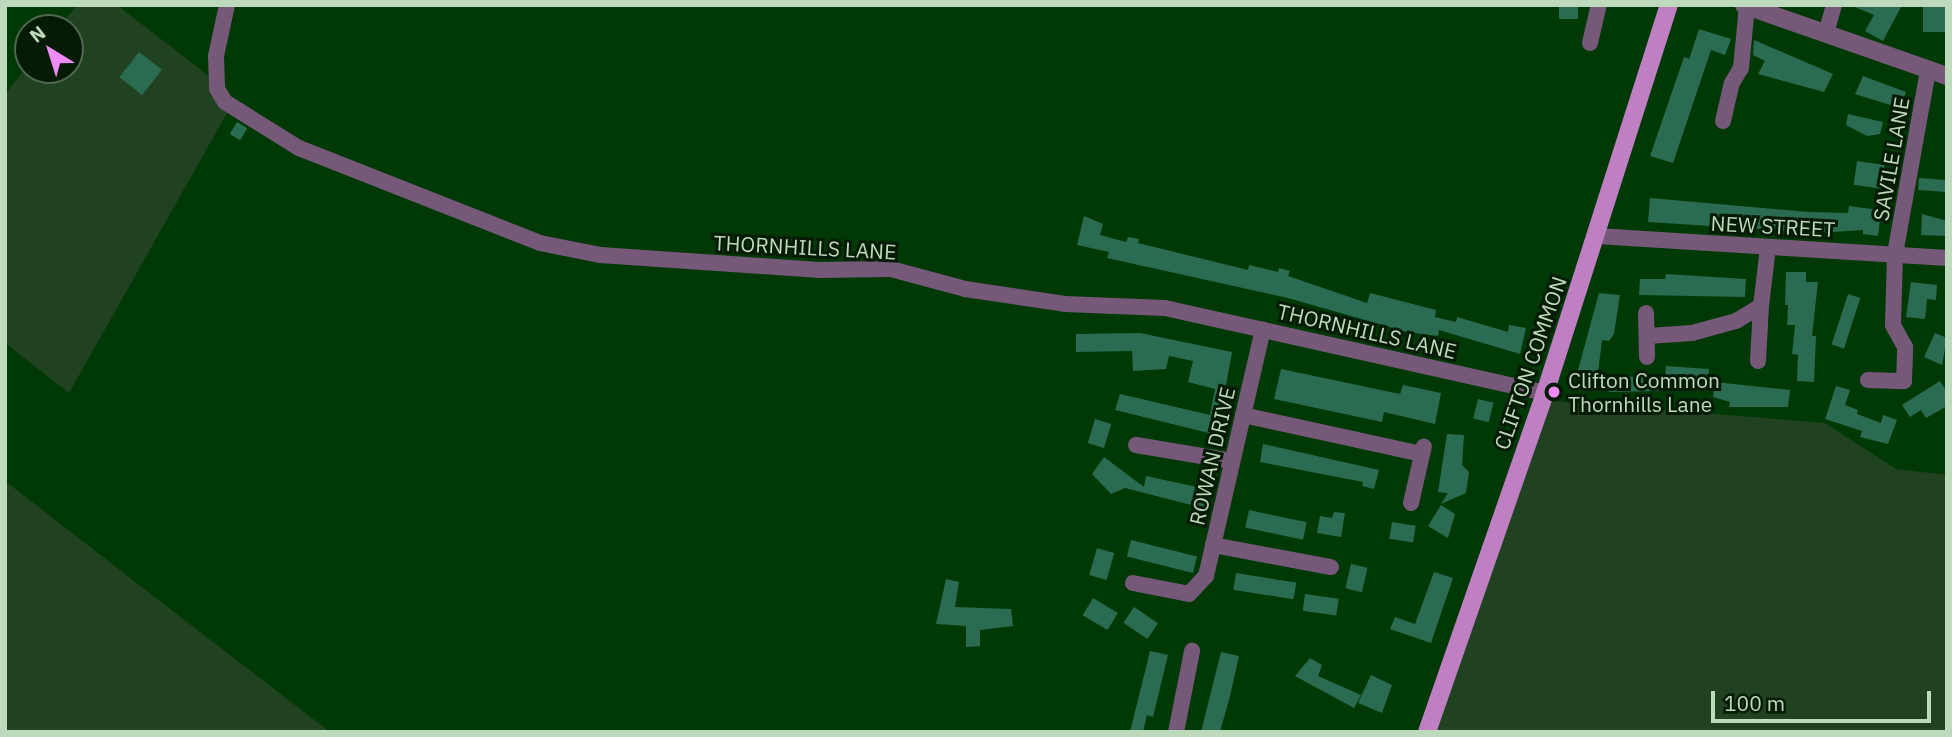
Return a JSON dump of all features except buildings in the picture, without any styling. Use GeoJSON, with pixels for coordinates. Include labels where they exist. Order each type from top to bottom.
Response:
{"type":"FeatureCollection","features":[{"type":"Feature","properties":{"kind":"main road","name":"CLIFTON COMMON"},"geometry":{"type":"LineString","coordinates":[[1427,732],[1545,393],[1669,5]]}},
{"type":"Feature","properties":{"kind":"street","name":"THORNHILLS LANE"},"geometry":{"type":"LineString","coordinates":[[227,5],[216,57],[217,89],[225,102],[299,148],[540,243],[600,255],[818,270],[891,269],[965,289],[1065,304],[1165,308],[1545,393]]}},
{"type":"Feature","properties":{"kind":"street"},"geometry":{"type":"LineString","coordinates":[[1590,43],[1599,5]]}},
{"type":"Feature","properties":{"kind":"street"},"geometry":{"type":"LineString","coordinates":[[1826,33],[1834,5]]}},
{"type":"Feature","properties":{"kind":"street"},"geometry":{"type":"LineString","coordinates":[[1723,121],[1732,83],[1741,68],[1746,6],[1947,76]]}},
{"type":"Feature","properties":{"kind":"street","name":"SAVILE LANE"},"geometry":{"type":"LineString","coordinates":[[1868,380],[1904,381],[1905,347],[1893,325],[1895,254],[1928,71]]}},
{"type":"Feature","properties":{"kind":"street","name":"NEW STREET"},"geometry":{"type":"LineString","coordinates":[[1597,236],[1947,258]]}},
{"type":"Feature","properties":{"kind":"street"},"geometry":{"type":"LineString","coordinates":[[1758,361],[1768,247]]}},
{"type":"Feature","properties":{"kind":"street"},"geometry":{"type":"LineString","coordinates":[[1648,336],[1692,333],[1735,321],[1761,306]]}},
{"type":"Feature","properties":{"kind":"street"},"geometry":{"type":"LineString","coordinates":[[1646,313],[1647,357]]}},
{"type":"Feature","properties":{"kind":"street","name":"ROWAN DRIVE"},"geometry":{"type":"LineString","coordinates":[[1133,583],[1189,594],[1196,591],[1206,576],[1263,329]]}},
{"type":"Feature","properties":{"kind":"street"},"geometry":{"type":"LineString","coordinates":[[1243,415],[1423,449],[1410,503]]}},
{"type":"Feature","properties":{"kind":"street"},"geometry":{"type":"LineString","coordinates":[[1136,445],[1232,461]]}},
{"type":"Feature","properties":{"kind":"street"},"geometry":{"type":"LineString","coordinates":[[1213,545],[1332,567]]}},
{"type":"Feature","properties":{"kind":"street"},"geometry":{"type":"LineString","coordinates":[[1176,732],[1192,652]]}},
{"type":"Feature","properties":{"kind":"green space"},"geometry":{"type":"Polygon","coordinates":[[[77,5],[117,5],[210,77],[210,95],[227,113],[69,393],[5,343],[5,94],[14,83],[84,84],[84,14],[70,14],[77,5]]]}},
{"type":"Feature","properties":{"kind":"green space"},"geometry":{"type":"Polygon","coordinates":[[[1545,393],[1554,401],[1825,423],[1896,469],[1947,475],[1947,732],[1427,732],[1545,393]]]}},
{"type":"Feature","properties":{"kind":"green space"},"geometry":{"type":"Polygon","coordinates":[[[5,481],[187,622],[330,732],[5,732],[5,481]]]}},
{"type":"Feature","properties":{"kind":"place","name":"Clifton Common Thornhills Lane"},"geometry":{"type":"Point","coordinates":[1554,392]}}]}
